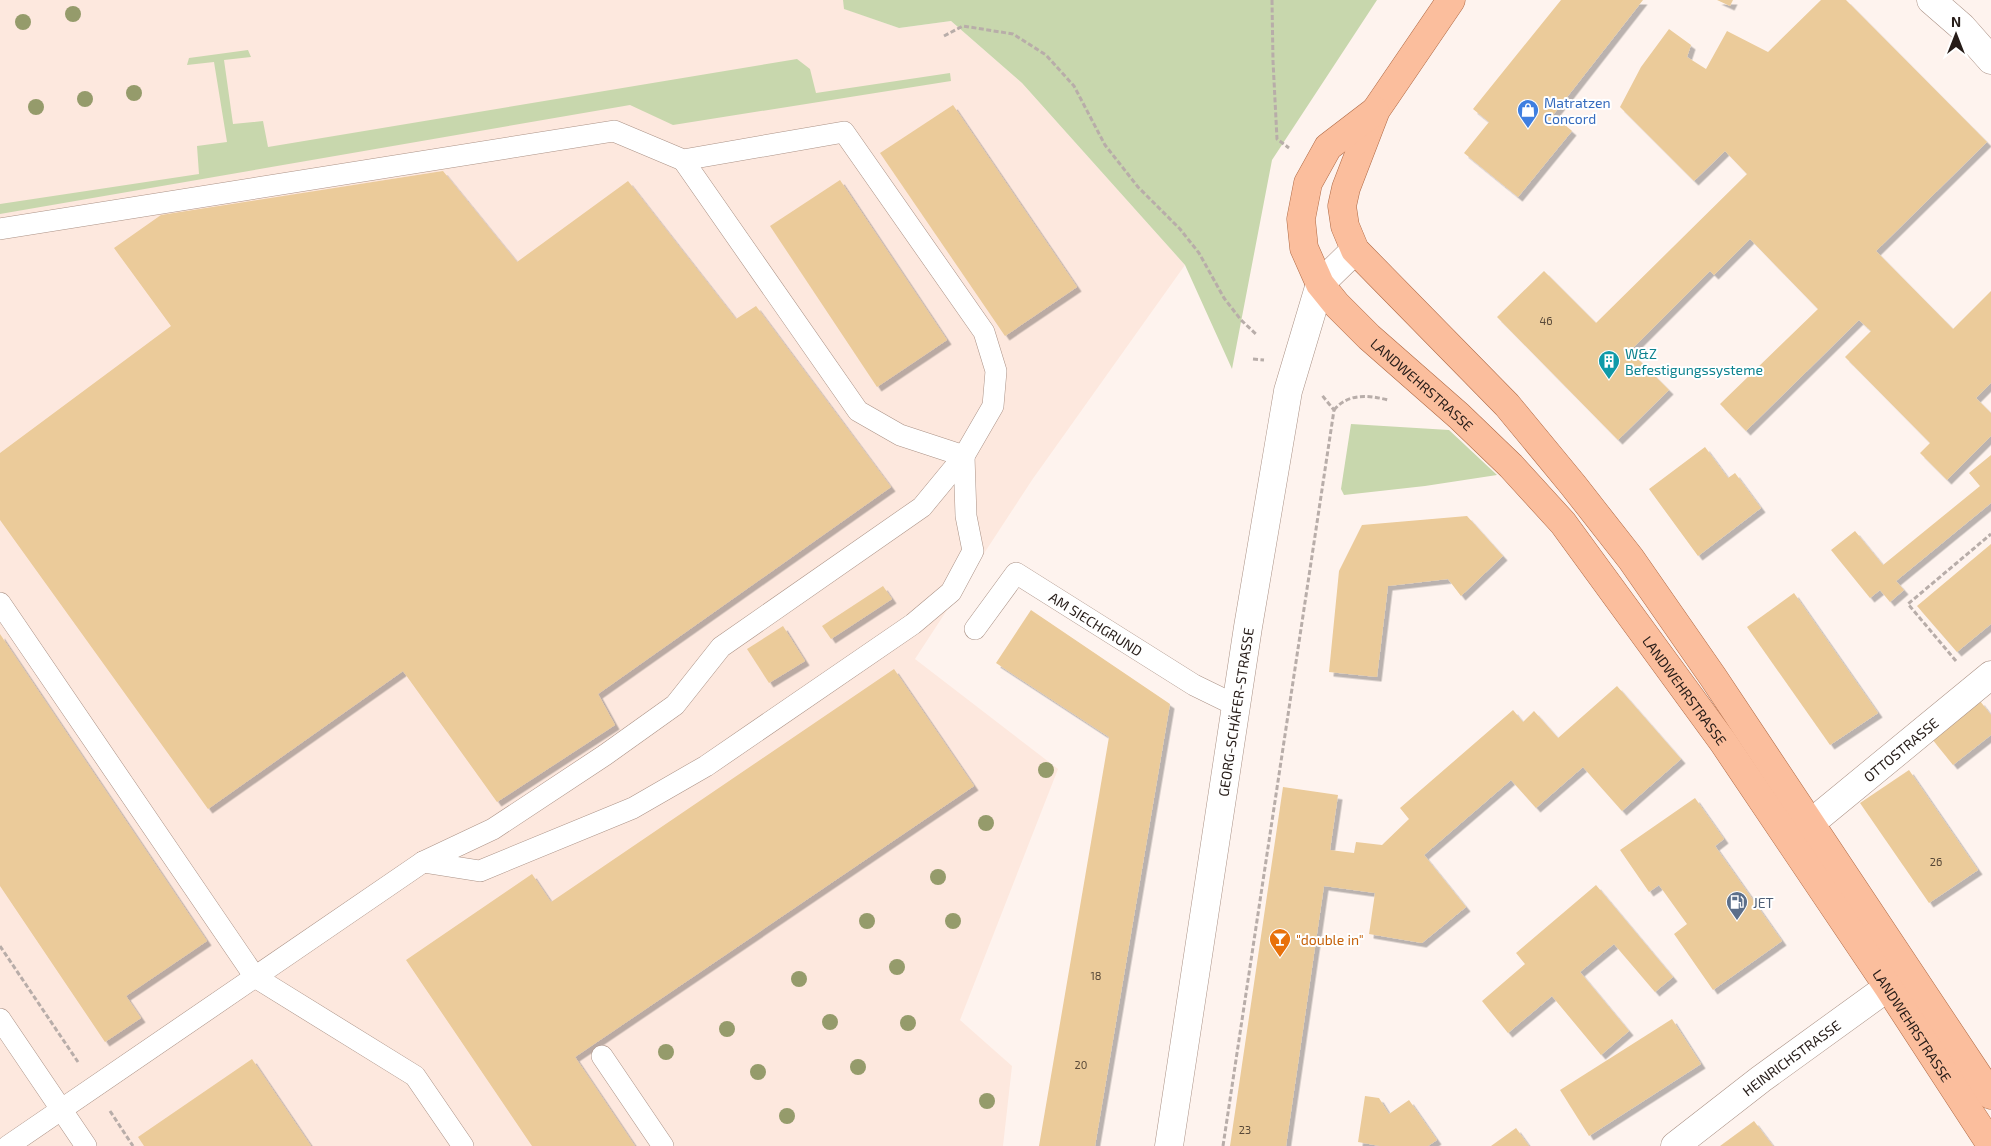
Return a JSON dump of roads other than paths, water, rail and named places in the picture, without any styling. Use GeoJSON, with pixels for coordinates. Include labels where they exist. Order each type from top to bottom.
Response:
{"type":"FeatureCollection","features":[{"type":"Feature","properties":{"kind":"main road"},"geometry":{"type":"LineString","coordinates":[[1355,250],[1345,226],[1342,206],[1346,188],[1376,110],[1451,0]]}},
{"type":"Feature","properties":{"kind":"main road"},"geometry":{"type":"LineString","coordinates":[[1320,284],[1304,248],[1301,219],[1308,183],[1328,147],[1376,110]]}},
{"type":"Feature","properties":{"kind":"main road","name":"LANDWEHRSTRASSE"},"geometry":{"type":"LineString","coordinates":[[1355,250],[1507,405],[1631,559],[1811,823],[1991,1144]]}},
{"type":"Feature","properties":{"kind":"main road","name":"LANDWEHRSTRASSE"},"geometry":{"type":"LineString","coordinates":[[1320,284],[1337,305],[1369,337],[1459,416],[1511,466],[1563,523],[1899,979],[1991,1095]]}},
{"type":"Feature","properties":{"kind":"street"},"geometry":{"type":"LineString","coordinates":[[1931,0],[1962,27],[1991,60]]}},
{"type":"Feature","properties":{"kind":"street","name":"GEORG-SCHÄFER-STRASSE"},"geometry":{"type":"LineString","coordinates":[[1169,1146],[1288,391],[1320,284],[1355,250]]}},
{"type":"Feature","properties":{"kind":"street","name":"OTTOSTRASSE"},"geometry":{"type":"LineString","coordinates":[[1811,823],[1984,681]]}},
{"type":"Feature","properties":{"kind":"street","name":"HEINRICHSTRASSE"},"geometry":{"type":"LineString","coordinates":[[1675,1146],[1756,1083],[1899,979]]}},
{"type":"Feature","properties":{"kind":"lane"},"geometry":{"type":"LineString","coordinates":[[0,229],[614,131],[683,160],[858,412],[900,435],[964,456]]}},
{"type":"Feature","properties":{"kind":"lane"},"geometry":{"type":"LineString","coordinates":[[8,1146],[423,862],[492,830],[605,755],[675,705],[721,647],[922,507],[964,456],[993,406],[996,371],[984,332],[844,132],[683,160]]}},
{"type":"Feature","properties":{"kind":"lane"},"geometry":{"type":"LineString","coordinates":[[423,862],[480,872],[633,808],[706,766],[913,624],[951,592],[972,551],[966,516],[964,456]]}},
{"type":"Feature","properties":{"kind":"lane","name":"AM SIECHGRUND"},"geometry":{"type":"LineString","coordinates":[[975,629],[1016,573],[1194,685],[1237,706]]}},
{"type":"Feature","properties":{"kind":"lane"},"geometry":{"type":"LineString","coordinates":[[0,603],[255,977],[415,1076],[463,1146]]}},
{"type":"Feature","properties":{"kind":"lane"},"geometry":{"type":"LineString","coordinates":[[0,1019],[86,1146]]}},
{"type":"Feature","properties":{"kind":"lane"},"geometry":{"type":"LineString","coordinates":[[602,1056],[663,1146]]}},
{"type":"Feature","properties":{"kind":"place","name":"Matratzen Concord"},"geometry":{"type":"Point","coordinates":[1528,129]}},
{"type":"Feature","properties":{"kind":"place","name":"W&Z Befestigungssysteme"},"geometry":{"type":"Point","coordinates":[1609,380]}},
{"type":"Feature","properties":{"kind":"place","name":"JET"},"geometry":{"type":"Point","coordinates":[1737,921]}},
{"type":"Feature","properties":{"kind":"place","name":"\"double in\""},"geometry":{"type":"Point","coordinates":[1280,958]}}]}
